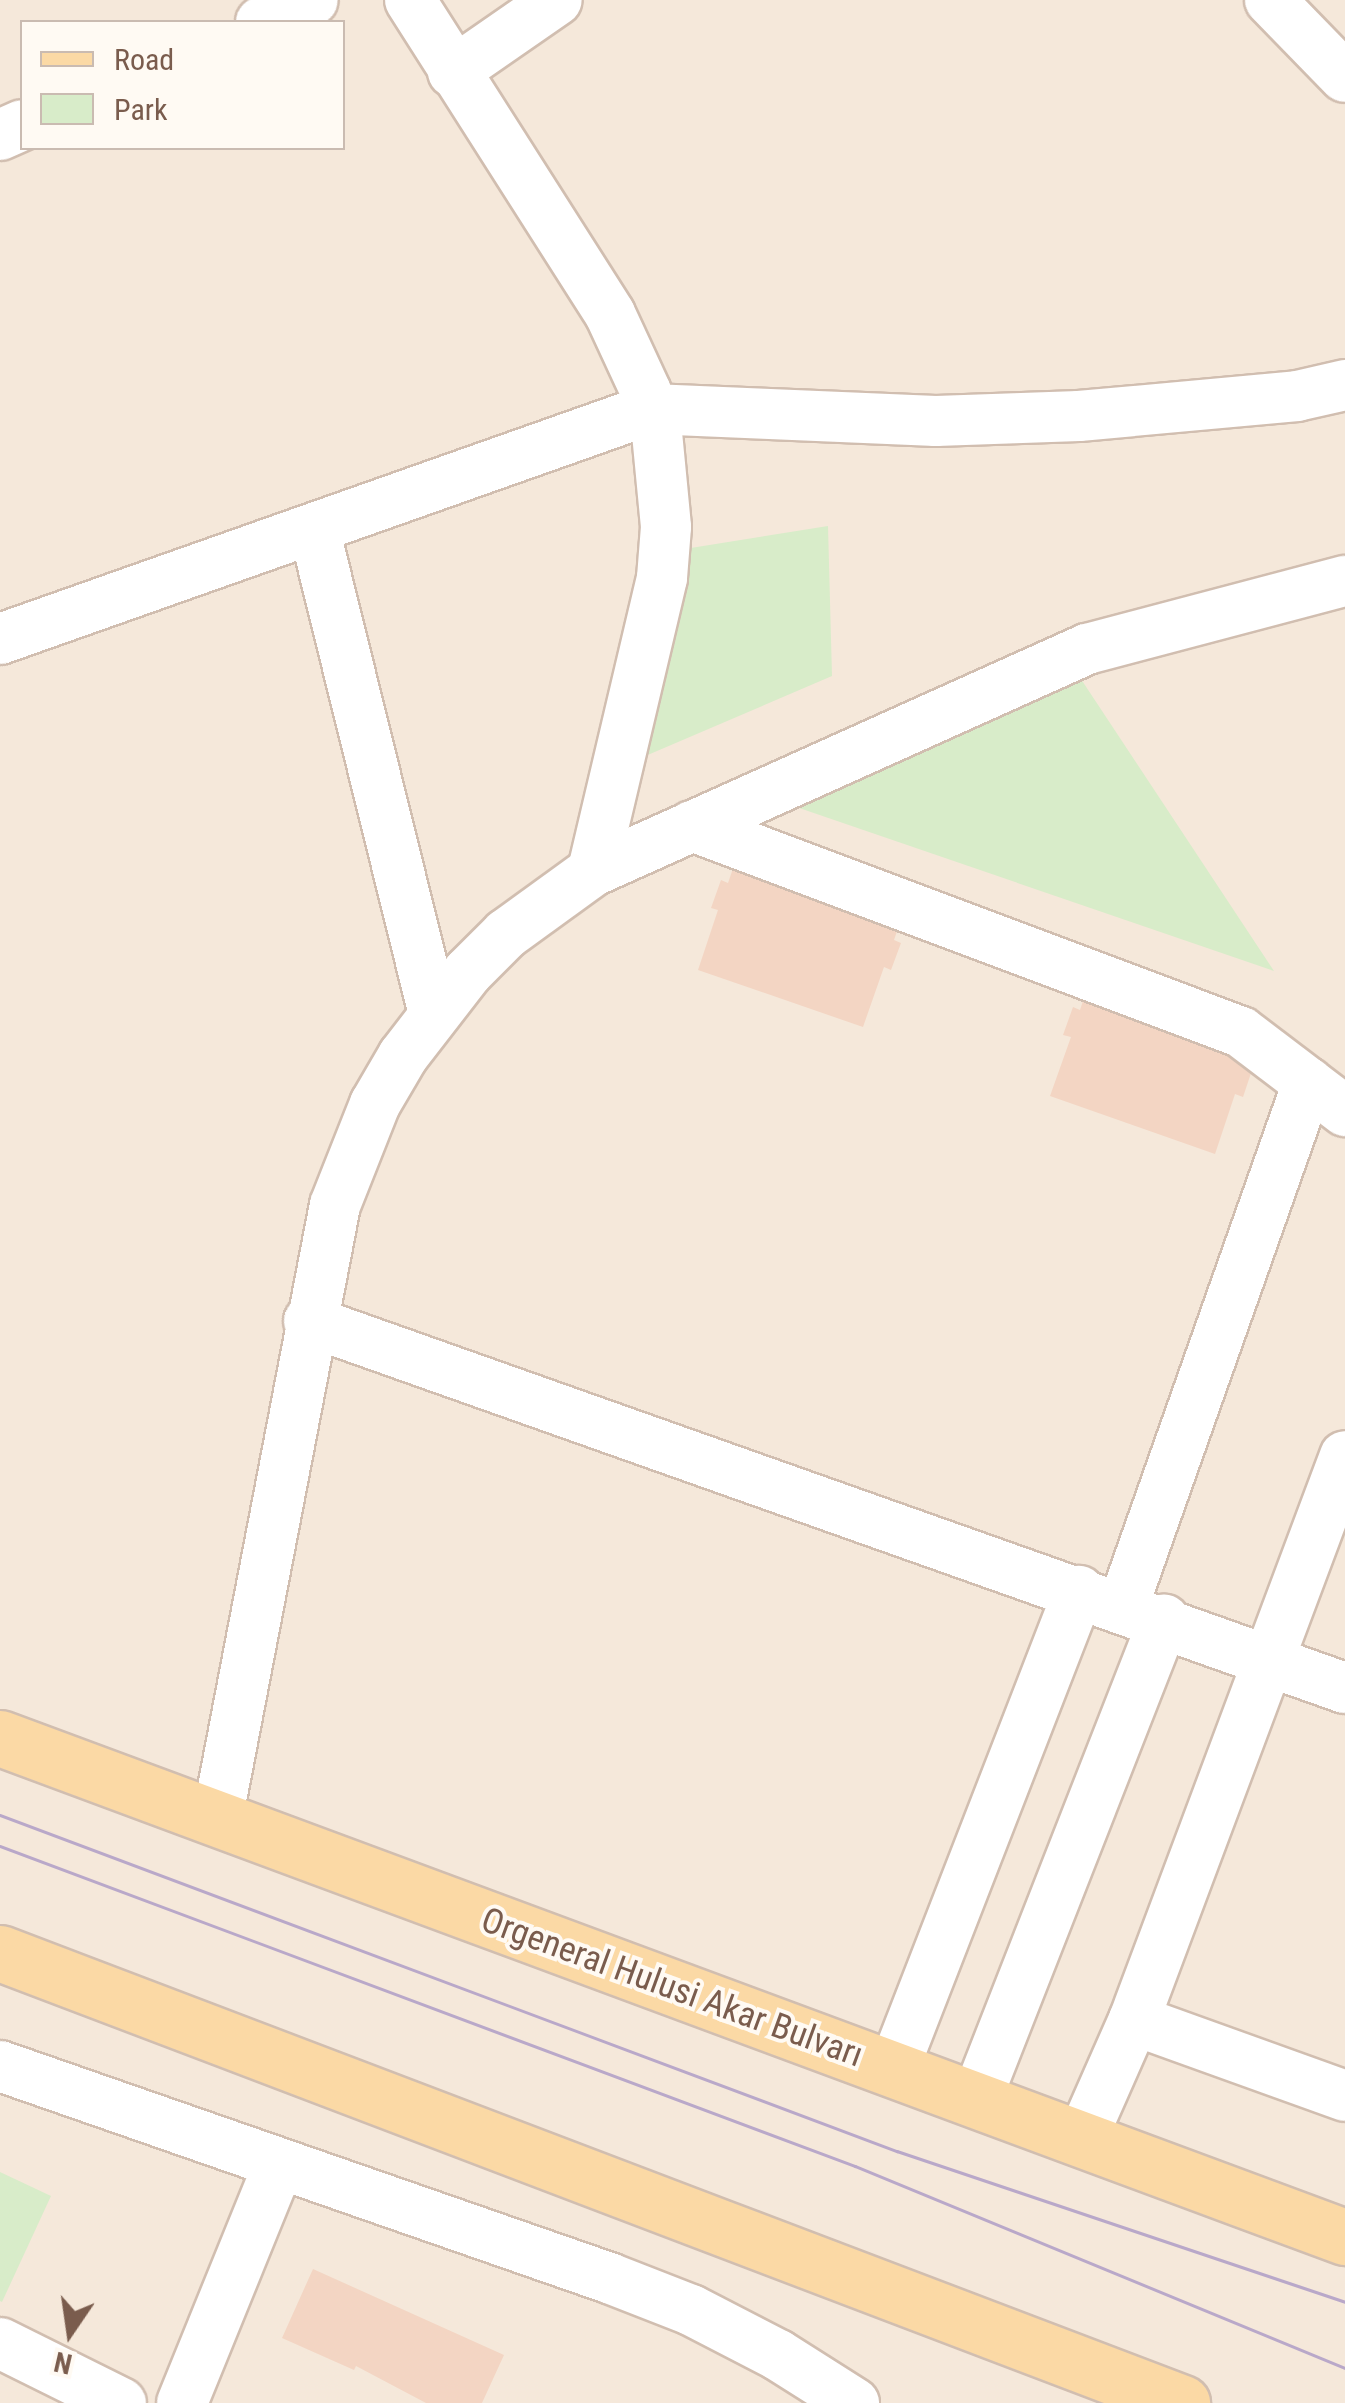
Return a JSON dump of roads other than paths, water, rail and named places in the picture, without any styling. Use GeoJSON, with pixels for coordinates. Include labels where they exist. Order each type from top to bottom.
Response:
{"type":"FeatureCollection","features":[{"type":"Feature","properties":{"kind":"main road","name":"Orgeneral Hulusi Akar Bulvarı"},"geometry":{"type":"LineString","coordinates":[[0,1738],[1345,2237]]}},
{"type":"Feature","properties":{"kind":"main road"},"geometry":{"type":"LineString","coordinates":[[0,1953],[1182,2403]]}},
{"type":"Feature","properties":{"kind":"street"},"geometry":{"type":"LineString","coordinates":[[266,20],[313,0]]}},
{"type":"Feature","properties":{"kind":"street"},"geometry":{"type":"LineString","coordinates":[[410,0],[610,314],[630,352],[651,410],[664,476],[662,578],[593,871]]}},
{"type":"Feature","properties":{"kind":"street"},"geometry":{"type":"LineString","coordinates":[[453,72],[557,0]]}},
{"type":"Feature","properties":{"kind":"street"},"geometry":{"type":"LineString","coordinates":[[1270,0],[1345,77]]}},
{"type":"Feature","properties":{"kind":"street"},"geometry":{"type":"LineString","coordinates":[[0,639],[651,410],[829,419],[1043,417],[1188,408],[1297,396],[1345,385]]}},
{"type":"Feature","properties":{"kind":"street"},"geometry":{"type":"LineString","coordinates":[[314,528],[434,1012]]}},
{"type":"Feature","properties":{"kind":"street"},"geometry":{"type":"LineString","coordinates":[[218,1820],[309,1321],[335,1206],[352,1154],[375,1104],[434,1012],[506,934],[593,871],[1087,650],[1345,580]]}},
{"type":"Feature","properties":{"kind":"street"},"geometry":{"type":"LineString","coordinates":[[692,826],[1241,1032],[1327,1097],[1122,1606],[893,2070]]}},
{"type":"Feature","properties":{"kind":"street"},"geometry":{"type":"LineString","coordinates":[[309,1321],[1345,1688]]}},
{"type":"Feature","properties":{"kind":"street"},"geometry":{"type":"LineString","coordinates":[[1082,2140],[1134,2020],[1345,1456]]}},
{"type":"Feature","properties":{"kind":"street"},"geometry":{"type":"LineString","coordinates":[[976,2100],[1122,1606]]}},
{"type":"Feature","properties":{"kind":"street"},"geometry":{"type":"LineString","coordinates":[[1134,2020],[1345,2096]]}},
{"type":"Feature","properties":{"kind":"street"},"geometry":{"type":"LineString","coordinates":[[0,2066],[691,2310],[778,2355],[854,2403]]}},
{"type":"Feature","properties":{"kind":"street"},"geometry":{"type":"LineString","coordinates":[[182,2403],[278,2166]]}},
{"type":"Feature","properties":{"kind":"street"},"geometry":{"type":"LineString","coordinates":[[0,2343],[121,2403]]}},
{"type":"Feature","properties":{"kind":"tram line"},"geometry":{"type":"LineString","coordinates":[[0,1815],[897,2151],[1345,2302]]}},
{"type":"Feature","properties":{"kind":"tram line"},"geometry":{"type":"LineString","coordinates":[[0,1846],[855,2166],[1345,2368]]}}]}
